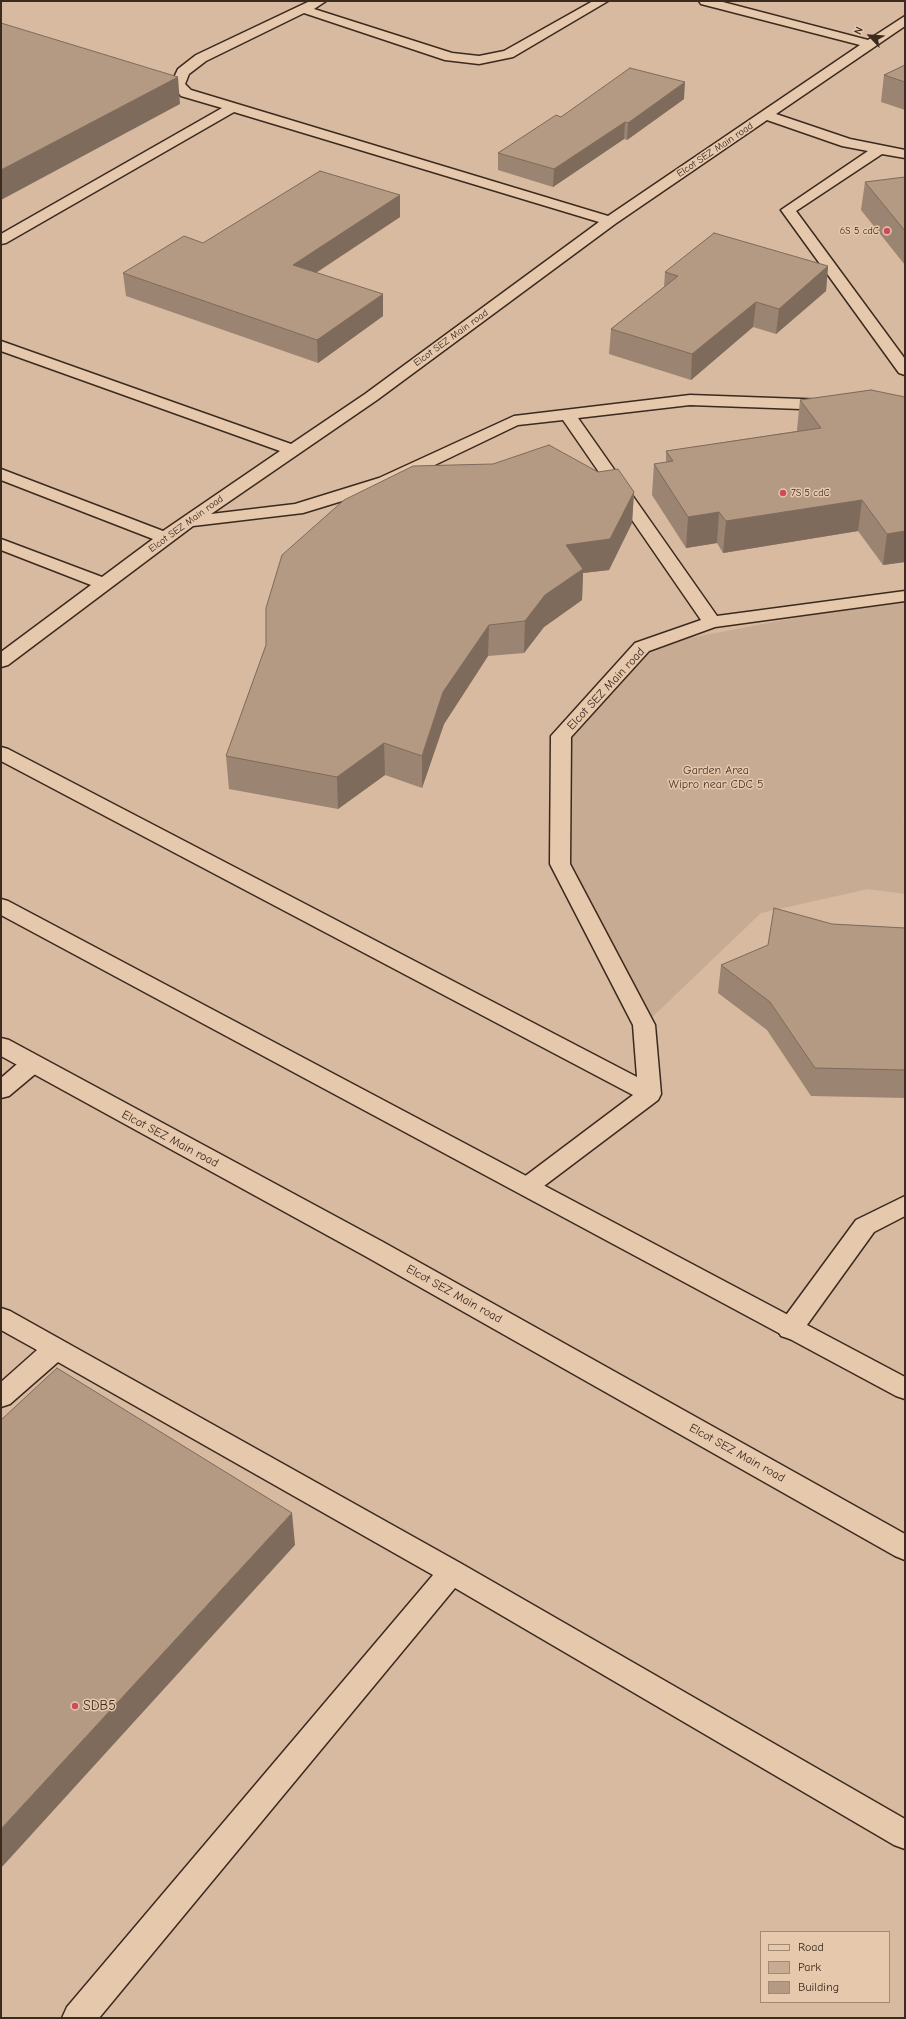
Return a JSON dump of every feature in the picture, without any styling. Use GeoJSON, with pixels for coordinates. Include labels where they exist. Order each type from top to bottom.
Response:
{"type":"FeatureCollection","features":[{"type":"Feature","properties":{"kind":"street"},"geometry":{"type":"LineString","coordinates":[[320,1],[201,58],[183,72],[178,84],[186,93],[610,221]]}},
{"type":"Feature","properties":{"kind":"street"},"geometry":{"type":"LineString","coordinates":[[303,9],[450,57],[480,60],[508,54],[602,1]]}},
{"type":"Feature","properties":{"kind":"street"},"geometry":{"type":"LineString","coordinates":[[705,1],[870,44]]}},
{"type":"Feature","properties":{"kind":"street","name":"Elcot SEZ Main road"},"geometry":{"type":"LineString","coordinates":[[1,661],[187,522],[371,397],[610,221],[905,20]]}},
{"type":"Feature","properties":{"kind":"street"},"geometry":{"type":"LineString","coordinates":[[1,240],[233,107]]}},
{"type":"Feature","properties":{"kind":"street"},"geometry":{"type":"LineString","coordinates":[[765,115],[847,143],[905,154]]}},
{"type":"Feature","properties":{"kind":"street"},"geometry":{"type":"LineString","coordinates":[[880,149],[788,210],[905,370]]}},
{"type":"Feature","properties":{"kind":"street"},"geometry":{"type":"LineString","coordinates":[[1,346],[293,450]]}},
{"type":"Feature","properties":{"kind":"street"},"geometry":{"type":"LineString","coordinates":[[187,522],[297,509],[384,482],[514,421],[690,400],[843,406]]}},
{"type":"Feature","properties":{"kind":"street"},"geometry":{"type":"LineString","coordinates":[[568,415],[712,622]]}},
{"type":"Feature","properties":{"kind":"street"},"geometry":{"type":"LineString","coordinates":[[1,474],[165,538]]}},
{"type":"Feature","properties":{"kind":"street"},"geometry":{"type":"LineString","coordinates":[[1,544],[105,584]]}},
{"type":"Feature","properties":{"kind":"street","name":"Elcot SEZ Main road"},"geometry":{"type":"LineString","coordinates":[[650,1094],[644,1024],[560,864],[561,736],[642,647],[712,622],[905,596]]}},
{"type":"Feature","properties":{"kind":"street"},"geometry":{"type":"LineString","coordinates":[[1,753],[650,1094],[528,1186]]}},
{"type":"Feature","properties":{"kind":"street"},"geometry":{"type":"LineString","coordinates":[[1,906],[528,1186],[905,1389]]}},
{"type":"Feature","properties":{"kind":"street","name":"Elcot SEZ Main road"},"geometry":{"type":"LineString","coordinates":[[1,1046],[374,1249],[905,1548]]}},
{"type":"Feature","properties":{"kind":"street"},"geometry":{"type":"LineString","coordinates":[[1,1090],[32,1064]]}},
{"type":"Feature","properties":{"kind":"street"},"geometry":{"type":"LineString","coordinates":[[790,1328],[865,1226],[905,1204]]}},
{"type":"Feature","properties":{"kind":"street"},"geometry":{"type":"LineString","coordinates":[[1,1318],[452,1572],[905,1835]]}},
{"type":"Feature","properties":{"kind":"street"},"geometry":{"type":"LineString","coordinates":[[1,1397],[56,1349]]}},
{"type":"Feature","properties":{"kind":"street"},"geometry":{"type":"LineString","coordinates":[[78,2018],[452,1572]]}},
{"type":"Feature","properties":{"kind":"shaded area"},"geometry":{"type":"Polygon","coordinates":[[[1,1],[905,1],[905,2018],[1,2018],[1,1]]]}},
{"type":"Feature","properties":{"kind":"green space","name":"Garden Area Wipro near CDC 5"},"geometry":{"type":"Polygon","coordinates":[[[905,597],[905,815],[903,819],[905,821],[905,894],[868,889],[761,913],[644,1025],[560,864],[561,736],[642,647],[905,597]]]}},
{"type":"Feature","properties":{"kind":"building"},"geometry":{"type":"Polygon","coordinates":[[[1,23],[178,77],[1,170],[1,23]]]}},
{"type":"Feature","properties":{"kind":"building"},"geometry":{"type":"Polygon","coordinates":[[[905,65],[905,82],[884,75],[905,65]]]}},
{"type":"Feature","properties":{"kind":"building"},"geometry":{"type":"Polygon","coordinates":[[[630,68],[685,82],[628,123],[625,122],[554,169],[498,153],[556,115],[561,117],[630,68]]]}},
{"type":"Feature","properties":{"kind":"building"},"geometry":{"type":"Polygon","coordinates":[[[320,171],[400,195],[293,265],[383,294],[317,340],[123,273],[184,236],[203,243],[320,171]]]}},
{"type":"Feature","properties":{"kind":"building"},"geometry":{"type":"Polygon","coordinates":[[[905,177],[905,231],[865,182],[905,177]]]}},
{"type":"Feature","properties":{"kind":"building"},"geometry":{"type":"Polygon","coordinates":[[[714,233],[828,266],[779,309],[756,302],[692,354],[611,329],[678,276],[665,272],[714,233]]]}},
{"type":"Feature","properties":{"kind":"building","name":"7S 5 cdC"},"geometry":{"type":"Polygon","coordinates":[[[871,390],[905,397],[905,531],[887,534],[862,500],[726,521],[719,512],[688,517],[654,464],[673,461],[666,451],[821,428],[800,400],[871,390]]]}},
{"type":"Feature","properties":{"kind":"building"},"geometry":{"type":"Polygon","coordinates":[[[549,445],[598,472],[618,469],[634,492],[610,539],[566,545],[583,569],[545,595],[525,621],[489,625],[443,692],[422,756],[384,743],[337,777],[226,756],[266,645],[266,608],[282,555],[344,500],[413,466],[493,464],[549,445]]]}},
{"type":"Feature","properties":{"kind":"building"},"geometry":{"type":"Polygon","coordinates":[[[774,908],[832,924],[905,928],[905,1070],[815,1068],[770,1002],[721,965],[768,945],[774,908]]]}},
{"type":"Feature","properties":{"kind":"building","name":"SDB5"},"geometry":{"type":"Polygon","coordinates":[[[57,1368],[292,1513],[1,1829],[1,1420],[57,1368]]]}},
{"type":"Feature","properties":{"kind":"place","name":"6S 5 cdC"},"geometry":{"type":"Point","coordinates":[887,231]}},
{"type":"Feature","properties":{"kind":"place","name":"7S 5 cdC"},"geometry":{"type":"Point","coordinates":[783,493]}},
{"type":"Feature","properties":{"kind":"place","name":"SDB5"},"geometry":{"type":"Point","coordinates":[75,1706]}}]}
